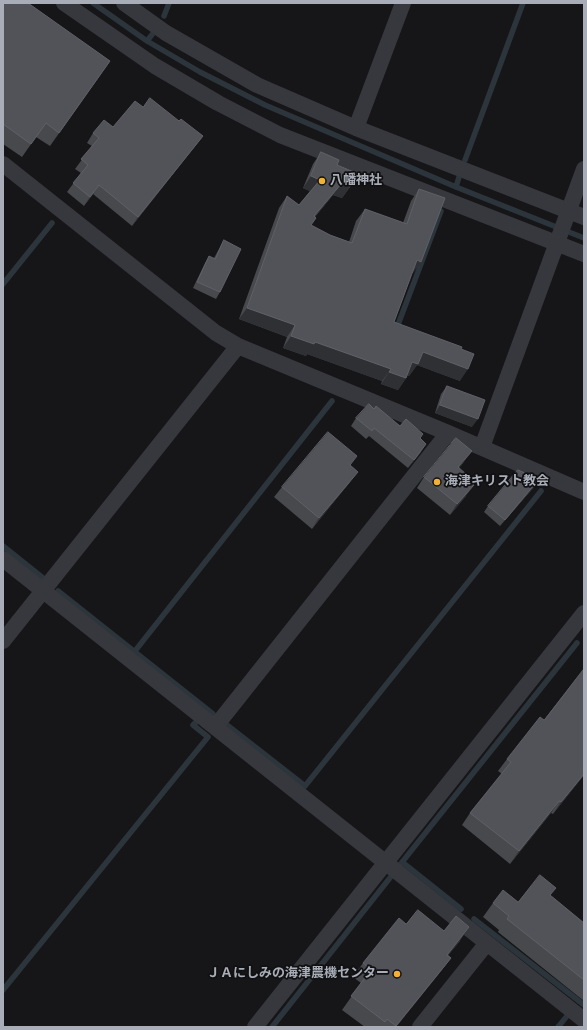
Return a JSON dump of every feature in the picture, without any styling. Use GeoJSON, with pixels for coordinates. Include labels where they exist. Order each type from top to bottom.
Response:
{"type":"FeatureCollection","features":[{"type":"Feature","properties":{"kind":"street"},"geometry":{"type":"LineString","coordinates":[[64,3],[155,66],[218,103],[280,135],[557,241],[584,254]]}},
{"type":"Feature","properties":{"kind":"street"},"geometry":{"type":"LineString","coordinates":[[124,3],[166,32],[257,85],[356,128],[567,214],[584,217]]}},
{"type":"Feature","properties":{"kind":"street"},"geometry":{"type":"LineString","coordinates":[[356,128],[403,3]]}},
{"type":"Feature","properties":{"kind":"street"},"geometry":{"type":"LineString","coordinates":[[3,164],[216,333],[238,346],[448,432],[584,492]]}},
{"type":"Feature","properties":{"kind":"street"},"geometry":{"type":"LineString","coordinates":[[482,447],[584,169]]}},
{"type":"Feature","properties":{"kind":"street"},"geometry":{"type":"LineString","coordinates":[[3,641],[238,346]]}},
{"type":"Feature","properties":{"kind":"street"},"geometry":{"type":"LineString","coordinates":[[215,727],[448,432]]}},
{"type":"Feature","properties":{"kind":"street"},"geometry":{"type":"LineString","coordinates":[[3,559],[584,1020]]}},
{"type":"Feature","properties":{"kind":"street"},"geometry":{"type":"LineString","coordinates":[[255,1027],[385,863],[578,632],[584,613]]}},
{"type":"Feature","properties":{"kind":"street"},"geometry":{"type":"LineString","coordinates":[[420,1027],[487,943]]}},
{"type":"Feature","properties":{"kind":"building"},"geometry":{"type":"Polygon","coordinates":[[[3,3],[28,3],[110,61],[59,133],[46,123],[31,144],[3,124],[3,3]]]}},
{"type":"Feature","properties":{"kind":"building"},"geometry":{"type":"Polygon","coordinates":[[[150,98],[179,121],[181,119],[203,136],[138,217],[99,185],[90,197],[73,183],[88,165],[81,159],[99,138],[93,133],[104,120],[113,127],[135,101],[143,107],[150,98]]]}},
{"type":"Feature","properties":{"kind":"building"},"geometry":{"type":"Polygon","coordinates":[[[321,152],[339,160],[337,165],[356,173],[350,187],[342,183],[314,216],[316,218],[311,225],[330,235],[352,243],[365,209],[407,224],[419,189],[445,198],[421,262],[417,260],[394,322],[462,347],[461,349],[474,354],[468,369],[423,352],[418,364],[412,362],[406,378],[389,372],[391,369],[315,342],[314,344],[291,336],[295,325],[247,308],[287,196],[299,205],[320,180],[311,176],[321,152]]]}},
{"type":"Feature","properties":{"kind":"building"},"geometry":{"type":"Polygon","coordinates":[[[224,240],[241,249],[220,292],[197,282],[209,256],[215,259],[224,240]]]}},
{"type":"Feature","properties":{"kind":"building"},"geometry":{"type":"Polygon","coordinates":[[[447,386],[485,400],[478,419],[440,405],[447,386]]]}},
{"type":"Feature","properties":{"kind":"building"},"geometry":{"type":"Polygon","coordinates":[[[369,404],[374,409],[376,406],[400,426],[406,419],[423,434],[420,438],[426,444],[414,460],[374,428],[372,431],[356,418],[369,404]]]}},
{"type":"Feature","properties":{"kind":"building"},"geometry":{"type":"Polygon","coordinates":[[[328,432],[357,456],[350,465],[358,472],[319,518],[282,487],[328,432]]]}},
{"type":"Feature","properties":{"kind":"building","name":"海津キリスト教会"},"geometry":{"type":"Polygon","coordinates":[[[456,438],[472,451],[458,467],[466,474],[464,477],[474,485],[457,504],[424,477],[456,438]]]}},
{"type":"Feature","properties":{"kind":"building"},"geometry":{"type":"Polygon","coordinates":[[[518,470],[539,479],[505,520],[488,506],[518,470]]]}},
{"type":"Feature","properties":{"kind":"building"},"geometry":{"type":"Polygon","coordinates":[[[584,669],[584,774],[561,802],[559,801],[519,851],[470,813],[511,762],[507,759],[540,717],[544,720],[584,669]]]}},
{"type":"Feature","properties":{"kind":"building"},"geometry":{"type":"Polygon","coordinates":[[[540,875],[556,888],[550,895],[584,923],[584,980],[507,919],[509,916],[493,903],[503,890],[518,902],[540,875]]]}},
{"type":"Feature","properties":{"kind":"building","name":"ＪＡにしみの海津農機センター"},"geometry":{"type":"Polygon","coordinates":[[[418,910],[444,931],[456,916],[469,927],[447,955],[451,958],[396,1026],[387,1019],[385,1022],[351,996],[371,970],[363,963],[399,918],[406,924],[418,910]]]}},
{"type":"Feature","properties":{"kind":"waterway"},"geometry":{"type":"LineString","coordinates":[[93,3],[147,41],[200,72],[265,105],[456,187],[584,238]]}},
{"type":"Feature","properties":{"kind":"waterway"},"geometry":{"type":"LineString","coordinates":[[164,16],[169,3]]}},
{"type":"Feature","properties":{"kind":"waterway"},"geometry":{"type":"LineString","coordinates":[[465,160],[523,3]]}},
{"type":"Feature","properties":{"kind":"waterway"},"geometry":{"type":"LineString","coordinates":[[147,41],[154,32]]}},
{"type":"Feature","properties":{"kind":"waterway"},"geometry":{"type":"LineString","coordinates":[[456,187],[459,177]]}},
{"type":"Feature","properties":{"kind":"waterway"},"geometry":{"type":"LineString","coordinates":[[396,330],[441,211]]}},
{"type":"Feature","properties":{"kind":"waterway"},"geometry":{"type":"LineString","coordinates":[[3,284],[52,223]]}},
{"type":"Feature","properties":{"kind":"waterway"},"geometry":{"type":"LineString","coordinates":[[135,651],[332,401]]}},
{"type":"Feature","properties":{"kind":"waterway"},"geometry":{"type":"LineString","coordinates":[[227,725],[305,786],[541,491]]}},
{"type":"Feature","properties":{"kind":"waterway"},"geometry":{"type":"LineString","coordinates":[[3,546],[43,578]]}},
{"type":"Feature","properties":{"kind":"waterway"},"geometry":{"type":"LineString","coordinates":[[58,591],[213,714]]}},
{"type":"Feature","properties":{"kind":"waterway"},"geometry":{"type":"LineString","coordinates":[[399,866],[577,643]]}},
{"type":"Feature","properties":{"kind":"waterway"},"geometry":{"type":"LineString","coordinates":[[3,990],[208,737],[193,725],[196,722]]}},
{"type":"Feature","properties":{"kind":"waterway"},"geometry":{"type":"LineString","coordinates":[[402,862],[461,909]]}},
{"type":"Feature","properties":{"kind":"waterway"},"geometry":{"type":"LineString","coordinates":[[272,1027],[393,874]]}},
{"type":"Feature","properties":{"kind":"waterway"},"geometry":{"type":"LineString","coordinates":[[474,919],[584,1005]]}},
{"type":"Feature","properties":{"kind":"waterway"},"geometry":{"type":"LineString","coordinates":[[558,1027],[567,1016]]}},
{"type":"Feature","properties":{"kind":"place","name":"八幡神社"},"geometry":{"type":"Point","coordinates":[322,181]}},
{"type":"Feature","properties":{"kind":"place","name":"海津キリスト教会"},"geometry":{"type":"Point","coordinates":[437,482]}},
{"type":"Feature","properties":{"kind":"place","name":"ＪＡにしみの海津農機センター"},"geometry":{"type":"Point","coordinates":[397,974]}}]}
